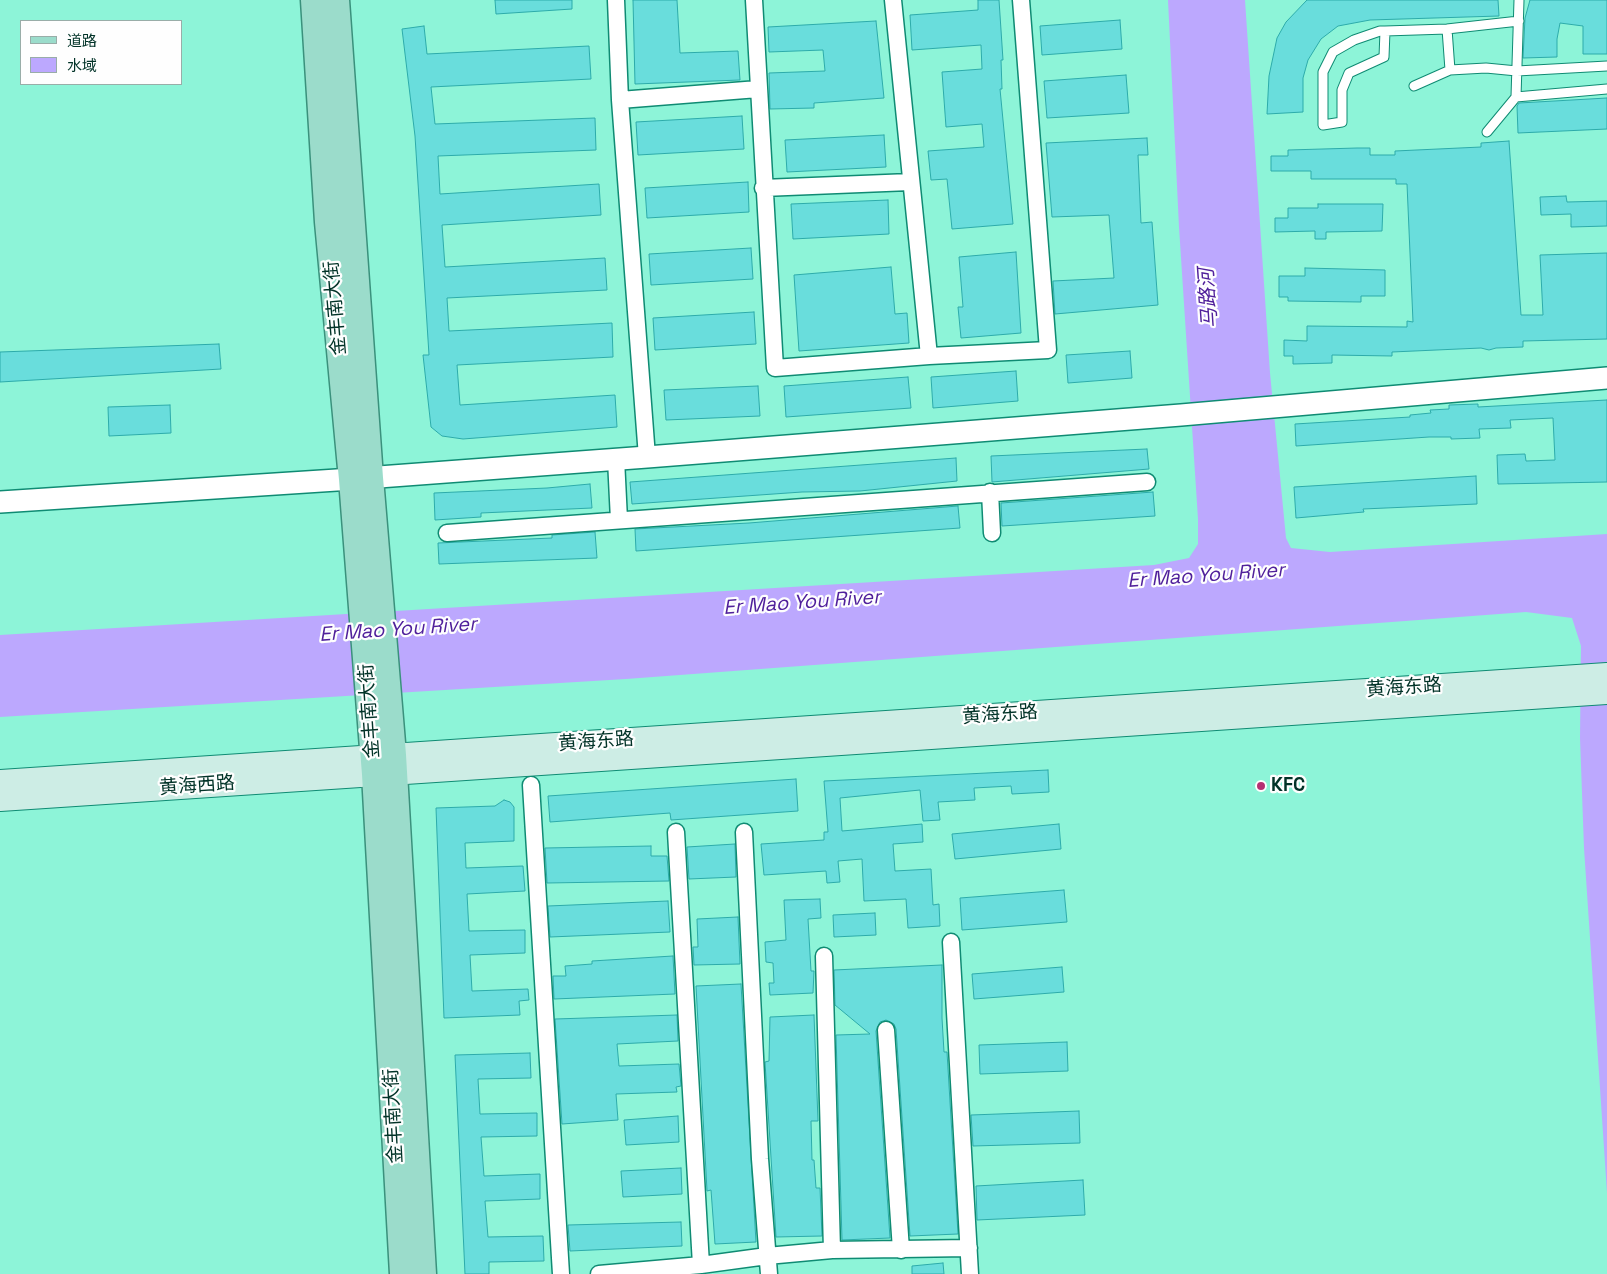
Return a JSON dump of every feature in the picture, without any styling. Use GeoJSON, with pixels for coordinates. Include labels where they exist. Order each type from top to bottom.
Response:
{"type":"FeatureCollection","features":[{"type":"Feature","properties":{"kind":"main road","name":"金丰南大街"},"geometry":{"type":"LineString","coordinates":[[314,0],[328,222],[361,479]]}},
{"type":"Feature","properties":{"kind":"main road","name":"金丰南大街"},"geometry":{"type":"LineString","coordinates":[[336,0],[361,479],[423,1274]]}},
{"type":"Feature","properties":{"kind":"main road","name":"黄海东路"},"geometry":{"type":"LineString","coordinates":[[1575,686],[1607,675]]}},
{"type":"Feature","properties":{"kind":"main road","name":"黄海东路"},"geometry":{"type":"LineString","coordinates":[[383,764],[1575,686],[1607,692]]}},
{"type":"Feature","properties":{"kind":"main road","name":"金丰南大街"},"geometry":{"type":"LineString","coordinates":[[383,764],[403,1274]]}},
{"type":"Feature","properties":{"kind":"main road","name":"黄海西路"},"geometry":{"type":"LineString","coordinates":[[0,782],[383,764]]}},
{"type":"Feature","properties":{"kind":"main road","name":"黄海西路"},"geometry":{"type":"LineString","coordinates":[[0,799],[383,764]]}},
{"type":"Feature","properties":{"kind":"street"},"geometry":{"type":"LineString","coordinates":[[616,0],[620,100],[647,456]]}},
{"type":"Feature","properties":{"kind":"street"},"geometry":{"type":"LineString","coordinates":[[754,0],[763,188],[775,368],[929,356],[1048,350],[1021,0]]}},
{"type":"Feature","properties":{"kind":"street"},"geometry":{"type":"LineString","coordinates":[[893,0],[929,356]]}},
{"type":"Feature","properties":{"kind":"street"},"geometry":{"type":"LineString","coordinates":[[620,100],[758,89]]}},
{"type":"Feature","properties":{"kind":"street"},"geometry":{"type":"LineString","coordinates":[[763,188],[910,182]]}},
{"type":"Feature","properties":{"kind":"street"},"geometry":{"type":"LineString","coordinates":[[0,502],[361,479],[1181,415],[1607,378]]}},
{"type":"Feature","properties":{"kind":"street"},"geometry":{"type":"LineString","coordinates":[[616,459],[619,520]]}},
{"type":"Feature","properties":{"kind":"street"},"geometry":{"type":"LineString","coordinates":[[447,533],[1147,482]]}},
{"type":"Feature","properties":{"kind":"street"},"geometry":{"type":"LineString","coordinates":[[990,492],[992,533]]}},
{"type":"Feature","properties":{"kind":"street"},"geometry":{"type":"LineString","coordinates":[[531,785],[562,1274]]}},
{"type":"Feature","properties":{"kind":"street"},"geometry":{"type":"LineString","coordinates":[[676,832],[701,1265]]}},
{"type":"Feature","properties":{"kind":"street"},"geometry":{"type":"LineString","coordinates":[[744,832],[760,1159],[769,1274]]}},
{"type":"Feature","properties":{"kind":"street"},"geometry":{"type":"LineString","coordinates":[[951,942],[970,1274]]}},
{"type":"Feature","properties":{"kind":"street"},"geometry":{"type":"LineString","coordinates":[[824,956],[832,1250]]}},
{"type":"Feature","properties":{"kind":"street"},"geometry":{"type":"LineString","coordinates":[[886,1030],[901,1250]]}},
{"type":"Feature","properties":{"kind":"street"},"geometry":{"type":"LineString","coordinates":[[599,1274],[634,1272],[832,1250],[969,1248]]}},
{"type":"Feature","properties":{"kind":"lane"},"geometry":{"type":"LineString","coordinates":[[1487,132],[1516,97],[1519,0]]}},
{"type":"Feature","properties":{"kind":"lane"},"geometry":{"type":"LineString","coordinates":[[1385,31],[1384,57],[1349,73],[1342,90],[1342,122],[1323,125],[1323,72],[1333,52],[1354,40],[1385,31],[1447,29],[1519,21]]}},
{"type":"Feature","properties":{"kind":"lane"},"geometry":{"type":"LineString","coordinates":[[1447,29],[1450,70]]}},
{"type":"Feature","properties":{"kind":"lane"},"geometry":{"type":"LineString","coordinates":[[1414,86],[1450,70],[1486,68],[1517,71],[1607,66]]}},
{"type":"Feature","properties":{"kind":"lane"},"geometry":{"type":"LineString","coordinates":[[1516,97],[1607,89]]}},
{"type":"Feature","properties":{"kind":"water"},"geometry":{"type":"Polygon","coordinates":[[[1168,0],[1245,0],[1270,373],[1286,538],[1291,548],[1330,552],[1607,534],[1607,1193],[1584,848],[1580,738],[1581,646],[1572,618],[1526,612],[626,679],[0,717],[0,635],[1154,565],[1189,558],[1198,544],[1198,519],[1179,227],[1168,0]]]}},
{"type":"Feature","properties":{"kind":"building"},"geometry":{"type":"Polygon","coordinates":[[[495,0],[572,0],[572,9],[496,14],[495,0]]]}},
{"type":"Feature","properties":{"kind":"building"},"geometry":{"type":"Polygon","coordinates":[[[633,0],[677,0],[680,53],[738,51],[740,80],[635,84],[633,0]]]}},
{"type":"Feature","properties":{"kind":"building"},"geometry":{"type":"Polygon","coordinates":[[[978,0],[999,0],[1003,60],[1001,60],[1002,89],[1000,89],[1013,224],[952,229],[947,179],[931,180],[928,151],[984,147],[982,124],[946,127],[942,72],[982,69],[981,45],[912,50],[910,15],[978,10],[978,0]]]}},
{"type":"Feature","properties":{"kind":"building"},"geometry":{"type":"Polygon","coordinates":[[[1307,0],[1498,0],[1499,16],[1370,20],[1338,26],[1321,39],[1308,60],[1303,78],[1303,112],[1267,114],[1269,76],[1277,38],[1286,22],[1307,0]]]}},
{"type":"Feature","properties":{"kind":"building"},"geometry":{"type":"Polygon","coordinates":[[[1530,0],[1607,0],[1607,54],[1583,54],[1583,26],[1560,23],[1557,39],[1557,57],[1523,58],[1525,18],[1530,0]]]}},
{"type":"Feature","properties":{"kind":"building"},"geometry":{"type":"Polygon","coordinates":[[[1120,20],[1122,49],[1042,55],[1040,26],[1120,20]]]}},
{"type":"Feature","properties":{"kind":"building"},"geometry":{"type":"Polygon","coordinates":[[[876,21],[884,98],[814,103],[814,108],[770,109],[769,73],[825,71],[823,50],[769,52],[768,27],[876,21]]]}},
{"type":"Feature","properties":{"kind":"building"},"geometry":{"type":"Polygon","coordinates":[[[424,26],[427,54],[589,46],[591,79],[431,87],[435,124],[595,118],[596,150],[438,156],[440,194],[599,184],[601,215],[442,225],[445,267],[605,258],[607,290],[447,298],[449,331],[612,323],[613,357],[457,365],[460,405],[615,395],[617,427],[463,439],[442,436],[431,427],[423,355],[429,355],[415,136],[402,29],[424,26]]]}},
{"type":"Feature","properties":{"kind":"building"},"geometry":{"type":"Polygon","coordinates":[[[1126,75],[1129,113],[1047,118],[1044,81],[1126,75]]]}},
{"type":"Feature","properties":{"kind":"building"},"geometry":{"type":"Polygon","coordinates":[[[1607,98],[1607,129],[1518,133],[1517,106],[1519,103],[1607,98]]]}},
{"type":"Feature","properties":{"kind":"building"},"geometry":{"type":"Polygon","coordinates":[[[742,116],[744,149],[638,155],[636,122],[742,116]]]}},
{"type":"Feature","properties":{"kind":"building"},"geometry":{"type":"Polygon","coordinates":[[[884,135],[886,167],[787,172],[785,140],[884,135]]]}},
{"type":"Feature","properties":{"kind":"building"},"geometry":{"type":"Polygon","coordinates":[[[1147,138],[1148,155],[1138,155],[1141,223],[1152,222],[1158,305],[1055,314],[1053,281],[1114,278],[1109,215],[1052,217],[1046,143],[1147,138]]]}},
{"type":"Feature","properties":{"kind":"building"},"geometry":{"type":"Polygon","coordinates":[[[1509,141],[1521,315],[1543,315],[1540,255],[1607,253],[1607,339],[1523,341],[1523,347],[1489,350],[1481,348],[1392,352],[1392,356],[1332,355],[1332,363],[1293,364],[1293,356],[1284,356],[1284,340],[1307,341],[1307,326],[1407,327],[1407,321],[1413,322],[1407,184],[1396,184],[1396,179],[1311,179],[1311,171],[1271,171],[1271,156],[1288,156],[1288,150],[1357,148],[1370,148],[1370,155],[1395,155],[1395,151],[1481,147],[1481,143],[1509,141]]]}},
{"type":"Feature","properties":{"kind":"building"},"geometry":{"type":"Polygon","coordinates":[[[748,182],[749,212],[647,218],[645,188],[748,182]]]}},
{"type":"Feature","properties":{"kind":"building"},"geometry":{"type":"Polygon","coordinates":[[[1566,196],[1567,202],[1607,201],[1607,226],[1571,227],[1571,214],[1541,215],[1540,197],[1566,196]]]}},
{"type":"Feature","properties":{"kind":"building"},"geometry":{"type":"Polygon","coordinates":[[[888,200],[889,234],[793,239],[791,204],[888,200]]]}},
{"type":"Feature","properties":{"kind":"building"},"geometry":{"type":"Polygon","coordinates":[[[1318,204],[1383,204],[1382,231],[1326,232],[1326,239],[1315,239],[1315,231],[1275,232],[1275,218],[1288,218],[1288,208],[1318,208],[1318,204]]]}},
{"type":"Feature","properties":{"kind":"building"},"geometry":{"type":"Polygon","coordinates":[[[751,248],[753,279],[651,285],[649,254],[751,248]]]}},
{"type":"Feature","properties":{"kind":"building"},"geometry":{"type":"Polygon","coordinates":[[[1016,252],[1021,333],[961,338],[958,307],[963,307],[959,257],[1016,252]]]}},
{"type":"Feature","properties":{"kind":"building"},"geometry":{"type":"Polygon","coordinates":[[[891,267],[895,314],[907,313],[909,343],[799,351],[794,275],[891,267]]]}},
{"type":"Feature","properties":{"kind":"building"},"geometry":{"type":"Polygon","coordinates":[[[1305,268],[1385,270],[1385,296],[1361,296],[1361,302],[1288,301],[1288,297],[1279,297],[1279,276],[1305,276],[1305,268]]]}},
{"type":"Feature","properties":{"kind":"building"},"geometry":{"type":"Polygon","coordinates":[[[754,312],[756,344],[655,350],[653,318],[754,312]]]}},
{"type":"Feature","properties":{"kind":"building"},"geometry":{"type":"Polygon","coordinates":[[[219,344],[221,369],[0,382],[0,352],[219,344]]]}},
{"type":"Feature","properties":{"kind":"building"},"geometry":{"type":"Polygon","coordinates":[[[1130,351],[1132,378],[1068,383],[1066,355],[1130,351]]]}},
{"type":"Feature","properties":{"kind":"building"},"geometry":{"type":"Polygon","coordinates":[[[1016,371],[1018,401],[933,408],[931,377],[1016,371]]]}},
{"type":"Feature","properties":{"kind":"building"},"geometry":{"type":"Polygon","coordinates":[[[908,377],[911,408],[786,417],[784,386],[908,377]]]}},
{"type":"Feature","properties":{"kind":"building"},"geometry":{"type":"Polygon","coordinates":[[[758,386],[760,416],[666,420],[664,390],[758,386]]]}},
{"type":"Feature","properties":{"kind":"building"},"geometry":{"type":"Polygon","coordinates":[[[1607,400],[1607,482],[1498,484],[1497,455],[1525,454],[1526,461],[1555,460],[1553,418],[1510,420],[1511,428],[1479,429],[1480,438],[1451,439],[1451,437],[1429,437],[1296,446],[1295,424],[1410,417],[1410,415],[1431,413],[1430,410],[1449,409],[1449,405],[1478,404],[1478,407],[1607,400]]]}},
{"type":"Feature","properties":{"kind":"building"},"geometry":{"type":"Polygon","coordinates":[[[170,405],[171,433],[109,436],[108,407],[170,405]]]}},
{"type":"Feature","properties":{"kind":"building"},"geometry":{"type":"Polygon","coordinates":[[[1147,449],[1149,469],[992,482],[991,456],[1147,449]]]}},
{"type":"Feature","properties":{"kind":"building"},"geometry":{"type":"Polygon","coordinates":[[[956,458],[957,481],[860,491],[802,492],[632,504],[630,482],[956,458]]]}},
{"type":"Feature","properties":{"kind":"building"},"geometry":{"type":"Polygon","coordinates":[[[1476,476],[1477,504],[1363,509],[1364,512],[1296,518],[1294,487],[1476,476]]]}},
{"type":"Feature","properties":{"kind":"building"},"geometry":{"type":"Polygon","coordinates":[[[590,484],[592,508],[481,513],[481,517],[435,520],[434,493],[547,488],[590,484]]]}},
{"type":"Feature","properties":{"kind":"building"},"geometry":{"type":"Polygon","coordinates":[[[1153,492],[1155,516],[1002,526],[1001,503],[1153,492]]]}},
{"type":"Feature","properties":{"kind":"building"},"geometry":{"type":"Polygon","coordinates":[[[958,506],[960,528],[636,551],[635,529],[749,523],[958,506]]]}},
{"type":"Feature","properties":{"kind":"building"},"geometry":{"type":"Polygon","coordinates":[[[595,532],[597,558],[439,564],[438,543],[552,538],[552,535],[595,532]]]}},
{"type":"Feature","properties":{"kind":"building"},"geometry":{"type":"Polygon","coordinates":[[[1048,770],[1049,792],[1012,794],[1011,786],[974,788],[975,800],[938,802],[940,820],[923,821],[920,790],[840,798],[842,831],[922,824],[923,842],[893,844],[895,871],[931,869],[933,905],[939,904],[940,926],[908,928],[906,899],[864,901],[862,859],[838,861],[840,882],[827,883],[826,871],[764,875],[761,844],[824,840],[824,832],[828,832],[824,781],[1048,770]]]}},
{"type":"Feature","properties":{"kind":"building"},"geometry":{"type":"Polygon","coordinates":[[[796,779],[798,811],[671,820],[670,813],[550,822],[548,796],[796,779]]]}},
{"type":"Feature","properties":{"kind":"building"},"geometry":{"type":"Polygon","coordinates":[[[504,800],[510,802],[514,807],[514,841],[465,843],[466,868],[523,866],[525,891],[467,894],[469,931],[525,930],[525,953],[470,955],[472,991],[528,989],[529,1000],[519,1001],[520,1015],[444,1018],[436,808],[495,806],[504,800]]]}},
{"type":"Feature","properties":{"kind":"building"},"geometry":{"type":"Polygon","coordinates":[[[1059,824],[1061,849],[955,859],[952,834],[1059,824]]]}},
{"type":"Feature","properties":{"kind":"building"},"geometry":{"type":"Polygon","coordinates":[[[735,844],[736,877],[689,879],[687,847],[735,844]]]}},
{"type":"Feature","properties":{"kind":"building"},"geometry":{"type":"Polygon","coordinates":[[[651,846],[651,856],[667,856],[669,881],[547,883],[545,848],[651,846]]]}},
{"type":"Feature","properties":{"kind":"building"},"geometry":{"type":"Polygon","coordinates":[[[1064,890],[1067,922],[962,930],[960,898],[1064,890]]]}},
{"type":"Feature","properties":{"kind":"building"},"geometry":{"type":"Polygon","coordinates":[[[820,899],[821,918],[808,919],[811,971],[814,971],[813,993],[770,995],[769,983],[774,983],[773,963],[766,962],[765,942],[786,940],[784,900],[820,899]]]}},
{"type":"Feature","properties":{"kind":"building"},"geometry":{"type":"Polygon","coordinates":[[[668,901],[670,932],[550,937],[548,906],[668,901]]]}},
{"type":"Feature","properties":{"kind":"building"},"geometry":{"type":"Polygon","coordinates":[[[875,913],[876,935],[834,937],[833,915],[875,913]]]}},
{"type":"Feature","properties":{"kind":"building"},"geometry":{"type":"Polygon","coordinates":[[[738,917],[740,964],[694,965],[693,947],[698,947],[697,919],[738,917]]]}},
{"type":"Feature","properties":{"kind":"building"},"geometry":{"type":"Polygon","coordinates":[[[673,956],[675,994],[554,999],[553,976],[566,976],[565,966],[592,964],[592,961],[673,956]]]}},
{"type":"Feature","properties":{"kind":"building"},"geometry":{"type":"Polygon","coordinates":[[[942,965],[944,1052],[947,1052],[958,1234],[910,1236],[896,1029],[894,1024],[886,1020],[880,1022],[876,1031],[890,1238],[842,1240],[836,1035],[870,1034],[835,1005],[834,970],[942,965]]]}},
{"type":"Feature","properties":{"kind":"building"},"geometry":{"type":"Polygon","coordinates":[[[1062,967],[1064,992],[974,999],[972,974],[1062,967]]]}},
{"type":"Feature","properties":{"kind":"building"},"geometry":{"type":"Polygon","coordinates":[[[741,984],[756,1242],[715,1244],[711,1190],[707,1191],[696,986],[741,984]]]}},
{"type":"Feature","properties":{"kind":"building"},"geometry":{"type":"Polygon","coordinates":[[[677,1015],[678,1041],[617,1044],[619,1066],[679,1064],[681,1086],[676,1087],[677,1092],[616,1094],[618,1120],[562,1124],[555,1019],[677,1015]]]}},
{"type":"Feature","properties":{"kind":"building"},"geometry":{"type":"Polygon","coordinates":[[[814,1015],[818,1121],[811,1121],[812,1160],[814,1160],[816,1188],[820,1188],[822,1236],[776,1237],[765,1062],[769,1061],[770,1017],[814,1015]]]}},
{"type":"Feature","properties":{"kind":"building"},"geometry":{"type":"Polygon","coordinates":[[[1067,1042],[1068,1071],[980,1074],[979,1045],[1067,1042]]]}},
{"type":"Feature","properties":{"kind":"building"},"geometry":{"type":"Polygon","coordinates":[[[530,1053],[531,1078],[478,1079],[480,1114],[537,1113],[537,1136],[481,1137],[484,1176],[540,1174],[540,1199],[485,1201],[488,1237],[543,1236],[544,1261],[489,1262],[489,1274],[465,1274],[455,1055],[530,1053]]]}},
{"type":"Feature","properties":{"kind":"building"},"geometry":{"type":"Polygon","coordinates":[[[1079,1111],[1080,1143],[973,1146],[971,1115],[1079,1111]]]}},
{"type":"Feature","properties":{"kind":"building"},"geometry":{"type":"Polygon","coordinates":[[[678,1116],[679,1142],[626,1145],[624,1120],[678,1116]]]}},
{"type":"Feature","properties":{"kind":"building"},"geometry":{"type":"Polygon","coordinates":[[[681,1168],[682,1194],[623,1197],[621,1171],[681,1168]]]}},
{"type":"Feature","properties":{"kind":"building"},"geometry":{"type":"Polygon","coordinates":[[[1083,1180],[1085,1215],[977,1220],[976,1186],[1083,1180]]]}},
{"type":"Feature","properties":{"kind":"building"},"geometry":{"type":"Polygon","coordinates":[[[681,1222],[682,1246],[570,1251],[568,1225],[681,1222]]]}},
{"type":"Feature","properties":{"kind":"building"},"geometry":{"type":"Polygon","coordinates":[[[943,1263],[944,1274],[912,1274],[912,1266],[943,1263]]]}},
{"type":"Feature","properties":{"kind":"place","name":"KFC"},"geometry":{"type":"Point","coordinates":[1261,786]}},
{"type":"Feature","properties":{"kind":"water label","name":"马路河"},"geometry":{"type":"Point","coordinates":[1209,298]}},
{"type":"Feature","properties":{"kind":"water label","name":"Er Mao You River"},"geometry":{"type":"Point","coordinates":[1206,576]}},
{"type":"Feature","properties":{"kind":"water label","name":"Er Mao You River"},"geometry":{"type":"Point","coordinates":[802,603]}},
{"type":"Feature","properties":{"kind":"water label","name":"Er Mao You River"},"geometry":{"type":"Point","coordinates":[398,630]}}]}
